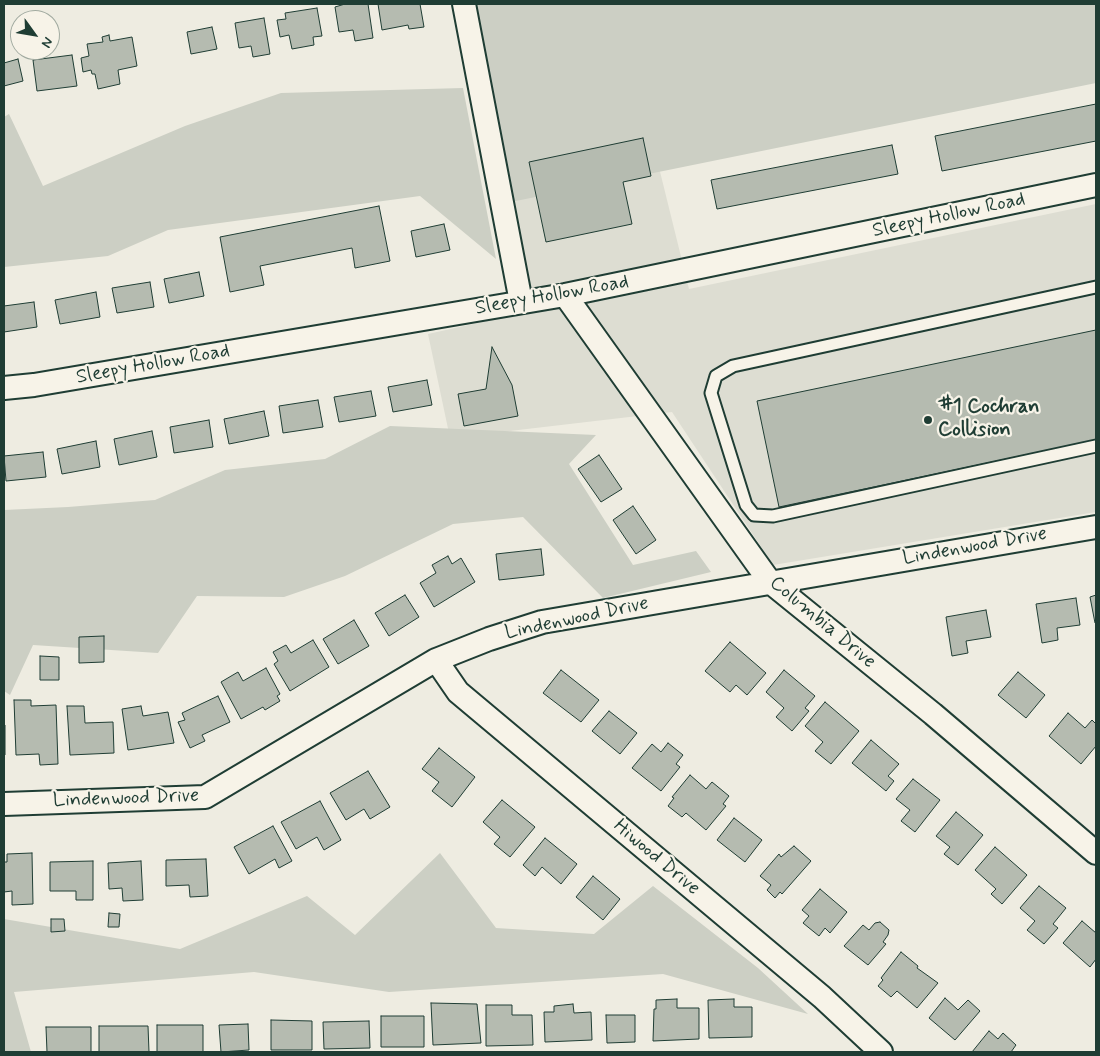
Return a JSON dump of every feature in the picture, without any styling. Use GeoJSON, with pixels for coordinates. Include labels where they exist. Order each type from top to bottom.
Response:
{"type":"FeatureCollection","features":[{"type":"Feature","properties":{"kind":"street"},"geometry":{"type":"LineString","coordinates":[[464,4],[520,302]]}},
{"type":"Feature","properties":{"kind":"street","name":"Sleepy Hollow Road"},"geometry":{"type":"LineString","coordinates":[[4,388],[34,385],[565,295],[1096,185]]}},
{"type":"Feature","properties":{"kind":"street","name":"Columbia Drive"},"geometry":{"type":"LineString","coordinates":[[565,295],[734,511],[770,582],[933,714],[1096,853]]}},
{"type":"Feature","properties":{"kind":"street","name":"Lindenwood Drive"},"geometry":{"type":"LineString","coordinates":[[4,804],[205,797],[436,660],[489,638],[542,622],[1096,527]]}},
{"type":"Feature","properties":{"kind":"street","name":"Hiwood Drive"},"geometry":{"type":"LineString","coordinates":[[436,660],[458,692],[822,997],[881,1052]]}},
{"type":"Feature","properties":{"kind":"lane"},"geometry":{"type":"LineString","coordinates":[[1096,287],[733,366],[716,376],[712,393],[734,511],[754,515],[773,516],[1096,446]]}},
{"type":"Feature","properties":{"kind":"shaded area"},"geometry":{"type":"Polygon","coordinates":[[[461,4],[1096,4],[1096,83],[501,204],[461,4]]]}},
{"type":"Feature","properties":{"kind":"shaded area"},"geometry":{"type":"Polygon","coordinates":[[[463,88],[496,259],[420,196],[168,230],[108,256],[4,267],[4,117],[9,114],[43,186],[185,126],[281,93],[463,88]]]}},
{"type":"Feature","properties":{"kind":"shaded area"},"geometry":{"type":"Polygon","coordinates":[[[649,127],[689,289],[1096,204],[1096,512],[773,565],[672,412],[450,438],[428,334],[527,312],[503,155],[649,127]]]}},
{"type":"Feature","properties":{"kind":"shaded area"},"geometry":{"type":"Polygon","coordinates":[[[390,426],[596,435],[569,464],[633,565],[696,551],[711,572],[603,598],[523,517],[453,524],[345,576],[284,597],[197,596],[158,653],[33,645],[10,695],[4,691],[4,510],[155,500],[225,470],[325,459],[390,426]]]}},
{"type":"Feature","properties":{"kind":"shaded area"},"geometry":{"type":"Polygon","coordinates":[[[440,853],[496,928],[594,934],[653,886],[758,968],[808,1014],[663,974],[389,992],[254,972],[14,992],[31,1052],[4,1052],[4,919],[180,949],[307,896],[355,935],[440,853]]]}},
{"type":"Feature","properties":{"kind":"building"},"geometry":{"type":"Polygon","coordinates":[[[345,4],[368,4],[373,38],[355,41],[353,30],[339,32],[335,7],[345,4]]]}},
{"type":"Feature","properties":{"kind":"building"},"geometry":{"type":"Polygon","coordinates":[[[378,4],[420,4],[424,27],[409,29],[408,25],[382,30],[378,4]]]}},
{"type":"Feature","properties":{"kind":"building"},"geometry":{"type":"Polygon","coordinates":[[[317,8],[322,36],[313,37],[314,45],[292,49],[289,35],[280,37],[277,20],[286,19],[285,13],[317,8]]]}},
{"type":"Feature","properties":{"kind":"building"},"geometry":{"type":"Polygon","coordinates":[[[264,18],[270,54],[253,57],[251,46],[239,48],[235,23],[264,18]]]}},
{"type":"Feature","properties":{"kind":"building"},"geometry":{"type":"Polygon","coordinates":[[[212,27],[217,49],[191,54],[187,32],[212,27]]]}},
{"type":"Feature","properties":{"kind":"building"},"geometry":{"type":"Polygon","coordinates":[[[109,35],[110,41],[132,37],[137,66],[118,70],[120,84],[98,89],[95,74],[92,74],[91,70],[83,72],[81,58],[89,56],[87,44],[103,42],[102,37],[109,35]]]}},
{"type":"Feature","properties":{"kind":"building"},"geometry":{"type":"Polygon","coordinates":[[[72,55],[77,86],[37,91],[33,60],[60,60],[60,57],[72,55]]]}},
{"type":"Feature","properties":{"kind":"building"},"geometry":{"type":"Polygon","coordinates":[[[18,60],[23,81],[4,86],[4,63],[18,60]]]}},
{"type":"Feature","properties":{"kind":"building"},"geometry":{"type":"Polygon","coordinates":[[[1096,104],[1096,141],[942,171],[935,136],[1096,104]]]}},
{"type":"Feature","properties":{"kind":"building"},"geometry":{"type":"Polygon","coordinates":[[[643,138],[651,176],[623,182],[632,224],[546,242],[529,162],[643,138]]]}},
{"type":"Feature","properties":{"kind":"building"},"geometry":{"type":"Polygon","coordinates":[[[892,145],[898,174],[717,209],[711,180],[892,145]]]}},
{"type":"Feature","properties":{"kind":"building"},"geometry":{"type":"Polygon","coordinates":[[[379,206],[390,261],[355,268],[352,248],[260,266],[264,285],[230,292],[220,237],[379,206]]]}},
{"type":"Feature","properties":{"kind":"building"},"geometry":{"type":"Polygon","coordinates":[[[444,224],[450,250],[416,257],[411,231],[444,224]]]}},
{"type":"Feature","properties":{"kind":"building"},"geometry":{"type":"Polygon","coordinates":[[[199,272],[204,296],[169,303],[164,279],[199,272]]]}},
{"type":"Feature","properties":{"kind":"building"},"geometry":{"type":"Polygon","coordinates":[[[150,282],[154,307],[117,313],[112,288],[150,282]]]}},
{"type":"Feature","properties":{"kind":"building"},"geometry":{"type":"Polygon","coordinates":[[[96,292],[100,317],[60,324],[55,300],[96,292]]]}},
{"type":"Feature","properties":{"kind":"building"},"geometry":{"type":"Polygon","coordinates":[[[34,302],[37,327],[4,332],[4,306],[34,302]]]}},
{"type":"Feature","properties":{"kind":"building","name":"#1 Cochran Collision"},"geometry":{"type":"Polygon","coordinates":[[[1096,330],[1096,440],[779,507],[757,401],[1096,330]]]}},
{"type":"Feature","properties":{"kind":"building"},"geometry":{"type":"Polygon","coordinates":[[[492,347],[512,385],[518,416],[464,426],[458,394],[486,389],[492,347]]]}},
{"type":"Feature","properties":{"kind":"building"},"geometry":{"type":"Polygon","coordinates":[[[427,380],[432,405],[393,412],[388,387],[427,380]]]}},
{"type":"Feature","properties":{"kind":"building"},"geometry":{"type":"Polygon","coordinates":[[[371,391],[376,416],[339,422],[334,397],[371,391]]]}},
{"type":"Feature","properties":{"kind":"building"},"geometry":{"type":"Polygon","coordinates":[[[318,400],[323,427],[283,433],[279,406],[318,400]]]}},
{"type":"Feature","properties":{"kind":"building"},"geometry":{"type":"Polygon","coordinates":[[[264,411],[269,436],[229,444],[224,419],[264,411]]]}},
{"type":"Feature","properties":{"kind":"building"},"geometry":{"type":"Polygon","coordinates":[[[209,420],[213,447],[174,453],[170,427],[209,420]]]}},
{"type":"Feature","properties":{"kind":"building"},"geometry":{"type":"Polygon","coordinates":[[[152,431],[157,457],[119,465],[114,439],[152,431]]]}},
{"type":"Feature","properties":{"kind":"building"},"geometry":{"type":"Polygon","coordinates":[[[96,441],[100,467],[62,474],[57,449],[96,441]]]}},
{"type":"Feature","properties":{"kind":"building"},"geometry":{"type":"Polygon","coordinates":[[[43,452],[46,477],[6,481],[4,456],[43,452]]]}},
{"type":"Feature","properties":{"kind":"building"},"geometry":{"type":"Polygon","coordinates":[[[599,455],[622,489],[601,502],[578,469],[599,455]]]}},
{"type":"Feature","properties":{"kind":"building"},"geometry":{"type":"Polygon","coordinates":[[[633,506],[656,540],[636,554],[613,520],[633,506]]]}},
{"type":"Feature","properties":{"kind":"building"},"geometry":{"type":"Polygon","coordinates":[[[541,549],[544,575],[499,580],[496,554],[541,549]]]}},
{"type":"Feature","properties":{"kind":"building"},"geometry":{"type":"Polygon","coordinates":[[[448,556],[452,564],[461,558],[475,582],[434,607],[420,583],[436,573],[432,565],[448,556]]]}},
{"type":"Feature","properties":{"kind":"building"},"geometry":{"type":"Polygon","coordinates":[[[405,595],[419,617],[389,636],[375,613],[405,595]]]}},
{"type":"Feature","properties":{"kind":"building"},"geometry":{"type":"Polygon","coordinates":[[[1096,595],[1096,622],[1095,623],[1090,597],[1096,595]]]}},
{"type":"Feature","properties":{"kind":"building"},"geometry":{"type":"Polygon","coordinates":[[[1076,598],[1080,625],[1057,628],[1058,640],[1042,643],[1036,604],[1076,598]]]}},
{"type":"Feature","properties":{"kind":"building"},"geometry":{"type":"Polygon","coordinates":[[[986,610],[991,637],[966,641],[968,653],[952,656],[946,617],[986,610]]]}},
{"type":"Feature","properties":{"kind":"building"},"geometry":{"type":"Polygon","coordinates":[[[354,620],[369,646],[338,664],[323,639],[354,620]]]}},
{"type":"Feature","properties":{"kind":"building"},"geometry":{"type":"Polygon","coordinates":[[[104,636],[104,662],[79,663],[79,637],[104,636]]]}},
{"type":"Feature","properties":{"kind":"building"},"geometry":{"type":"Polygon","coordinates":[[[313,640],[329,667],[290,691],[274,664],[278,661],[273,652],[286,645],[291,653],[313,640]]]}},
{"type":"Feature","properties":{"kind":"building"},"geometry":{"type":"Polygon","coordinates":[[[730,642],[766,673],[747,695],[736,685],[730,692],[705,671],[730,642]]]}},
{"type":"Feature","properties":{"kind":"building"},"geometry":{"type":"Polygon","coordinates":[[[40,656],[59,657],[59,680],[40,680],[40,656]]]}},
{"type":"Feature","properties":{"kind":"building"},"geometry":{"type":"Polygon","coordinates":[[[266,668],[280,694],[277,696],[280,701],[265,710],[263,707],[241,719],[221,682],[238,672],[243,681],[266,668]]]}},
{"type":"Feature","properties":{"kind":"building"},"geometry":{"type":"Polygon","coordinates":[[[561,670],[599,700],[581,722],[543,693],[561,670]]]}},
{"type":"Feature","properties":{"kind":"building"},"geometry":{"type":"Polygon","coordinates":[[[784,670],[815,696],[805,708],[809,711],[792,731],[776,717],[784,708],[766,692],[784,670]]]}},
{"type":"Feature","properties":{"kind":"building"},"geometry":{"type":"Polygon","coordinates":[[[1018,672],[1045,695],[1026,718],[998,695],[1018,672]]]}},
{"type":"Feature","properties":{"kind":"building"},"geometry":{"type":"Polygon","coordinates":[[[218,696],[230,722],[202,735],[205,741],[190,748],[178,722],[185,720],[182,713],[218,696]]]}},
{"type":"Feature","properties":{"kind":"building"},"geometry":{"type":"Polygon","coordinates":[[[14,700],[31,700],[31,706],[56,705],[58,764],[40,765],[39,754],[16,755],[14,700]]]}},
{"type":"Feature","properties":{"kind":"building"},"geometry":{"type":"Polygon","coordinates":[[[825,702],[859,731],[831,764],[815,751],[823,742],[805,726],[825,702]]]}},
{"type":"Feature","properties":{"kind":"building"},"geometry":{"type":"Polygon","coordinates":[[[67,706],[84,706],[85,723],[113,722],[114,753],[70,755],[67,706]]]}},
{"type":"Feature","properties":{"kind":"building"},"geometry":{"type":"Polygon","coordinates":[[[141,706],[143,716],[168,712],[174,743],[128,750],[122,709],[141,706]]]}},
{"type":"Feature","properties":{"kind":"building"},"geometry":{"type":"Polygon","coordinates":[[[609,711],[637,733],[620,754],[592,731],[609,711]]]}},
{"type":"Feature","properties":{"kind":"building"},"geometry":{"type":"Polygon","coordinates":[[[1068,713],[1085,728],[1092,720],[1096,724],[1096,746],[1081,764],[1049,736],[1068,713]]]}},
{"type":"Feature","properties":{"kind":"building"},"geometry":{"type":"Polygon","coordinates":[[[5,725],[5,755],[4,755],[5,725]]]}},
{"type":"Feature","properties":{"kind":"building"},"geometry":{"type":"Polygon","coordinates":[[[871,740],[899,764],[888,776],[894,781],[886,791],[852,763],[871,740]]]}},
{"type":"Feature","properties":{"kind":"building"},"geometry":{"type":"Polygon","coordinates":[[[668,743],[683,755],[676,764],[680,767],[661,791],[632,768],[652,744],[661,752],[668,743]]]}},
{"type":"Feature","properties":{"kind":"building"},"geometry":{"type":"Polygon","coordinates":[[[439,748],[475,777],[452,807],[432,791],[439,782],[422,769],[439,748]]]}},
{"type":"Feature","properties":{"kind":"building"},"geometry":{"type":"Polygon","coordinates":[[[368,771],[390,807],[370,819],[364,809],[346,820],[330,793],[368,771]]]}},
{"type":"Feature","properties":{"kind":"building"},"geometry":{"type":"Polygon","coordinates":[[[690,775],[706,789],[712,782],[729,796],[723,804],[726,806],[706,830],[686,813],[682,817],[668,806],[674,798],[672,797],[690,775]]]}},
{"type":"Feature","properties":{"kind":"building"},"geometry":{"type":"Polygon","coordinates":[[[913,779],[940,800],[915,832],[901,821],[910,810],[896,799],[913,779]]]}},
{"type":"Feature","properties":{"kind":"building"},"geometry":{"type":"Polygon","coordinates":[[[502,800],[535,827],[510,857],[494,844],[500,837],[483,822],[502,800]]]}},
{"type":"Feature","properties":{"kind":"building"},"geometry":{"type":"Polygon","coordinates":[[[320,801],[341,840],[324,850],[317,837],[296,849],[281,822],[320,801]]]}},
{"type":"Feature","properties":{"kind":"building"},"geometry":{"type":"Polygon","coordinates":[[[956,812],[983,835],[958,865],[944,854],[950,847],[936,836],[956,812]]]}},
{"type":"Feature","properties":{"kind":"building"},"geometry":{"type":"Polygon","coordinates":[[[734,818],[762,840],[745,862],[717,840],[734,818]]]}},
{"type":"Feature","properties":{"kind":"building"},"geometry":{"type":"Polygon","coordinates":[[[273,826],[292,861],[279,868],[275,859],[249,874],[234,847],[273,826]]]}},
{"type":"Feature","properties":{"kind":"building"},"geometry":{"type":"Polygon","coordinates":[[[545,838],[577,864],[561,884],[542,867],[535,876],[523,865],[545,838]]]}},
{"type":"Feature","properties":{"kind":"building"},"geometry":{"type":"Polygon","coordinates":[[[794,846],[811,861],[782,894],[780,892],[775,898],[767,890],[771,885],[760,876],[779,854],[781,857],[794,846]]]}},
{"type":"Feature","properties":{"kind":"building"},"geometry":{"type":"Polygon","coordinates":[[[995,847],[1027,875],[1002,904],[991,894],[996,889],[975,870],[995,847]]]}},
{"type":"Feature","properties":{"kind":"building"},"geometry":{"type":"Polygon","coordinates":[[[32,853],[33,904],[12,905],[12,891],[4,892],[4,862],[7,862],[7,854],[32,853]]]}},
{"type":"Feature","properties":{"kind":"building"},"geometry":{"type":"Polygon","coordinates":[[[206,859],[208,896],[190,897],[189,885],[166,886],[166,860],[206,859]]]}},
{"type":"Feature","properties":{"kind":"building"},"geometry":{"type":"Polygon","coordinates":[[[93,861],[93,900],[76,900],[76,891],[50,891],[50,862],[93,861]]]}},
{"type":"Feature","properties":{"kind":"building"},"geometry":{"type":"Polygon","coordinates":[[[141,861],[143,900],[123,901],[122,888],[109,889],[108,863],[141,861]]]}},
{"type":"Feature","properties":{"kind":"building"},"geometry":{"type":"Polygon","coordinates":[[[593,876],[620,899],[603,920],[576,897],[593,876]]]}},
{"type":"Feature","properties":{"kind":"building"},"geometry":{"type":"Polygon","coordinates":[[[1039,886],[1066,908],[1053,924],[1058,928],[1044,944],[1027,930],[1035,921],[1020,908],[1039,886]]]}},
{"type":"Feature","properties":{"kind":"building"},"geometry":{"type":"Polygon","coordinates":[[[820,889],[847,912],[830,933],[825,928],[819,936],[803,923],[809,916],[802,910],[820,889]]]}},
{"type":"Feature","properties":{"kind":"building"},"geometry":{"type":"Polygon","coordinates":[[[109,913],[120,914],[119,927],[108,927],[109,913]]]}},
{"type":"Feature","properties":{"kind":"building"},"geometry":{"type":"Polygon","coordinates":[[[51,919],[64,919],[65,931],[51,932],[51,919]]]}},
{"type":"Feature","properties":{"kind":"building"},"geometry":{"type":"Polygon","coordinates":[[[1082,921],[1096,933],[1096,959],[1090,967],[1063,943],[1082,921]]]}},
{"type":"Feature","properties":{"kind":"building"},"geometry":{"type":"Polygon","coordinates":[[[880,922],[889,930],[883,942],[886,944],[868,965],[844,946],[863,925],[869,930],[875,923],[880,922]]]}},
{"type":"Feature","properties":{"kind":"building"},"geometry":{"type":"Polygon","coordinates":[[[901,952],[918,966],[917,968],[938,983],[917,1008],[897,991],[891,997],[878,986],[883,980],[881,978],[901,952]]]}},
{"type":"Feature","properties":{"kind":"building"},"geometry":{"type":"Polygon","coordinates":[[[945,998],[958,1010],[968,1000],[980,1011],[955,1040],[929,1018],[945,998]]]}},
{"type":"Feature","properties":{"kind":"building"},"geometry":{"type":"Polygon","coordinates":[[[677,999],[677,1008],[699,1008],[699,1039],[653,1041],[656,1000],[677,999]]]}},
{"type":"Feature","properties":{"kind":"building"},"geometry":{"type":"Polygon","coordinates":[[[734,999],[734,1007],[752,1007],[752,1037],[709,1038],[708,1000],[734,999]]]}},
{"type":"Feature","properties":{"kind":"building"},"geometry":{"type":"Polygon","coordinates":[[[431,1003],[477,1004],[481,1043],[433,1045],[431,1003]]]}},
{"type":"Feature","properties":{"kind":"building"},"geometry":{"type":"Polygon","coordinates":[[[573,1004],[574,1013],[591,1012],[592,1040],[545,1042],[544,1012],[554,1012],[554,1006],[573,1004]]]}},
{"type":"Feature","properties":{"kind":"building"},"geometry":{"type":"Polygon","coordinates":[[[486,1005],[512,1005],[512,1015],[532,1015],[533,1045],[486,1046],[486,1005]]]}},
{"type":"Feature","properties":{"kind":"building"},"geometry":{"type":"Polygon","coordinates":[[[606,1015],[635,1015],[635,1042],[607,1043],[606,1015]]]}},
{"type":"Feature","properties":{"kind":"building"},"geometry":{"type":"Polygon","coordinates":[[[381,1016],[424,1016],[424,1047],[381,1047],[381,1016]]]}},
{"type":"Feature","properties":{"kind":"building"},"geometry":{"type":"Polygon","coordinates":[[[271,1020],[312,1021],[312,1050],[271,1050],[271,1020]]]}},
{"type":"Feature","properties":{"kind":"building"},"geometry":{"type":"Polygon","coordinates":[[[369,1021],[370,1048],[324,1049],[323,1022],[369,1021]]]}},
{"type":"Feature","properties":{"kind":"building"},"geometry":{"type":"Polygon","coordinates":[[[248,1024],[249,1050],[221,1052],[219,1025],[248,1024]]]}},
{"type":"Feature","properties":{"kind":"building"},"geometry":{"type":"Polygon","coordinates":[[[157,1025],[203,1025],[203,1052],[157,1052],[157,1025]]]}},
{"type":"Feature","properties":{"kind":"building"},"geometry":{"type":"Polygon","coordinates":[[[99,1026],[148,1026],[149,1052],[99,1052],[99,1026]]]}},
{"type":"Feature","properties":{"kind":"building"},"geometry":{"type":"Polygon","coordinates":[[[46,1027],[91,1027],[91,1052],[47,1052],[46,1027]]]}},
{"type":"Feature","properties":{"kind":"building"},"geometry":{"type":"Polygon","coordinates":[[[989,1031],[998,1039],[1003,1033],[1016,1045],[1011,1052],[972,1052],[989,1031]]]}},
{"type":"Feature","properties":{"kind":"place","name":"#1 Cochran Collision"},"geometry":{"type":"Point","coordinates":[928,420]}}]}
